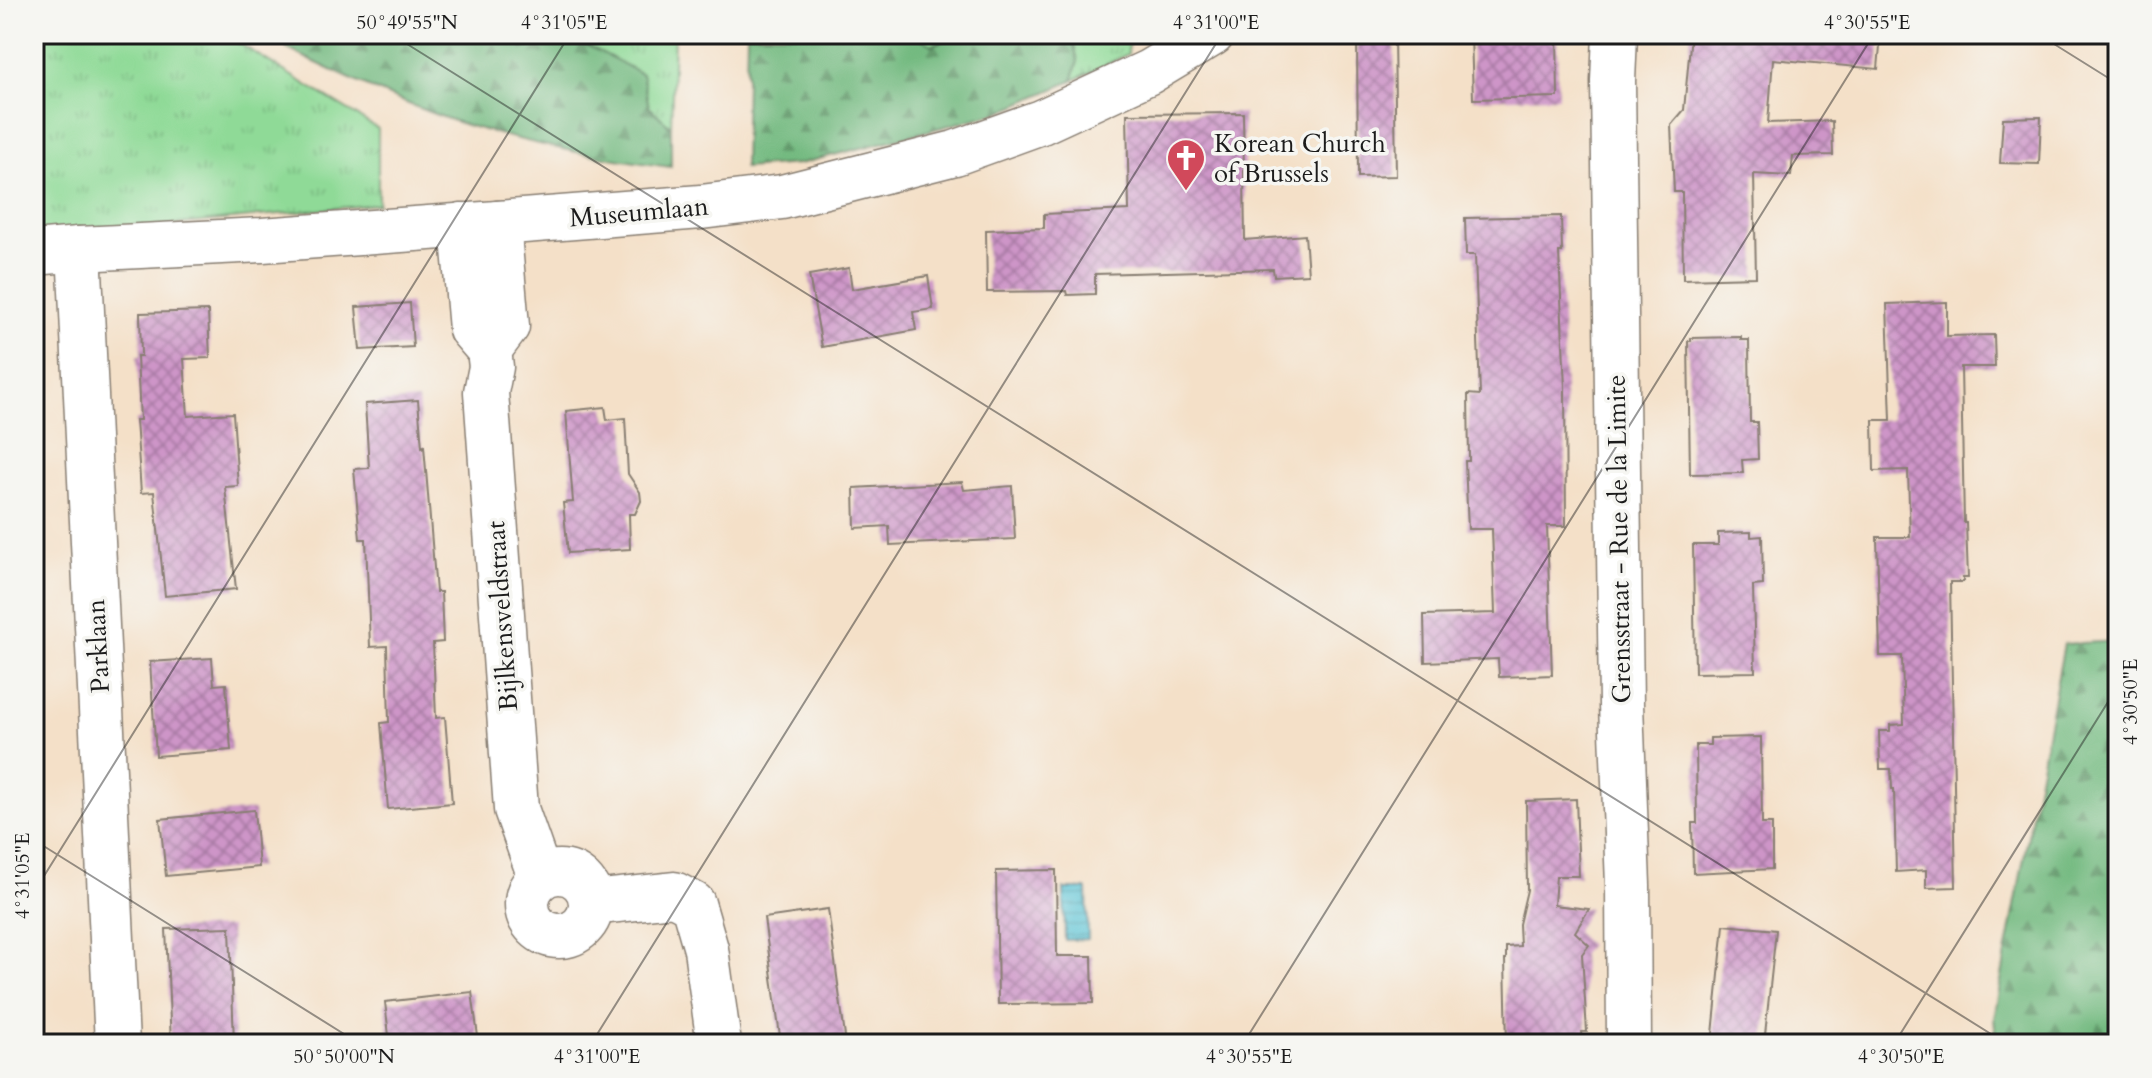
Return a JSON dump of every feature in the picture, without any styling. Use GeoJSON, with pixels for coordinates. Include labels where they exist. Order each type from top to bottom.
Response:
{"type":"FeatureCollection","features":[{"type":"Feature","properties":{"kind":"street","name":"Museumlaan"},"geometry":{"type":"LineString","coordinates":[[34,253],[480,224],[701,207],[782,197],[955,153],[1041,122],[1149,72],[1212,34]]}},
{"type":"Feature","properties":{"kind":"street","name":"Grensstraat - Rue de la Limite"},"geometry":{"type":"LineString","coordinates":[[1615,34],[1613,94],[1621,705],[1628,885],[1629,1044]]}},
{"type":"Feature","properties":{"kind":"street","name":"Bijlkensveldstraat"},"geometry":{"type":"LineString","coordinates":[[480,224],[507,326],[489,350],[491,367],[486,392],[516,809],[540,877],[527,897],[527,909],[539,929],[562,937],[583,926],[590,915],[592,903],[674,894],[693,904],[706,949],[719,1044]]}},
{"type":"Feature","properties":{"kind":"street","name":"Parklaan"},"geometry":{"type":"LineString","coordinates":[[79,249],[117,1044]]}},
{"type":"Feature","properties":{"kind":"green space"},"geometry":{"type":"Polygon","coordinates":[[[34,34],[224,34],[378,129],[378,204],[34,239],[34,34]]]}},
{"type":"Feature","properties":{"kind":"green space"},"geometry":{"type":"Polygon","coordinates":[[[286,34],[519,34],[523,49],[546,37],[583,44],[642,74],[649,107],[671,127],[671,167],[542,145],[466,125],[374,90],[286,48],[286,34]]]}},
{"type":"Feature","properties":{"kind":"green space"},"geometry":{"type":"Polygon","coordinates":[[[519,34],[674,34],[671,127],[649,107],[642,74],[571,40],[523,49],[519,34]]]}},
{"type":"Feature","properties":{"kind":"green space"},"geometry":{"type":"Polygon","coordinates":[[[747,34],[914,34],[932,45],[962,34],[1071,34],[1078,61],[1072,81],[997,113],[799,164],[744,168],[747,34]]]}},
{"type":"Feature","properties":{"kind":"green space"},"geometry":{"type":"Polygon","coordinates":[[[914,34],[962,34],[931,45],[914,34]]]}},
{"type":"Feature","properties":{"kind":"green space"},"geometry":{"type":"Polygon","coordinates":[[[1071,34],[1129,34],[1128,54],[1072,81],[1078,61],[1071,34]]]}},
{"type":"Feature","properties":{"kind":"green space"},"geometry":{"type":"Polygon","coordinates":[[[2118,641],[2118,1044],[1997,1044],[1994,1018],[2064,644],[2118,641]]]}},
{"type":"Feature","properties":{"kind":"water"},"geometry":{"type":"Polygon","coordinates":[[[1064,889],[1087,889],[1088,939],[1065,940],[1064,889]]]}},
{"type":"Feature","properties":{"kind":"water"},"geometry":{"type":"Polygon","coordinates":[[[619,1033],[621,1044],[567,1044],[567,1040],[619,1033]]]}},
{"type":"Feature","properties":{"kind":"building"},"geometry":{"type":"Polygon","coordinates":[[[1357,34],[1394,34],[1396,176],[1358,177],[1357,34]]]}},
{"type":"Feature","properties":{"kind":"building"},"geometry":{"type":"Polygon","coordinates":[[[1471,34],[1557,34],[1558,97],[1473,99],[1471,34]]]}},
{"type":"Feature","properties":{"kind":"building"},"geometry":{"type":"Polygon","coordinates":[[[1691,34],[1881,34],[1878,69],[1773,59],[1768,123],[1832,121],[1833,155],[1793,156],[1791,176],[1754,174],[1756,277],[1683,279],[1682,192],[1674,192],[1671,125],[1684,110],[1691,34]]]}},
{"type":"Feature","properties":{"kind":"building","name":"Korean Church of Brussels"},"geometry":{"type":"Polygon","coordinates":[[[1243,113],[1245,240],[1305,235],[1308,274],[1274,276],[1273,269],[1095,274],[1095,294],[1067,295],[1066,291],[987,292],[986,230],[1044,228],[1044,214],[1129,210],[1127,114],[1243,113]]]}},
{"type":"Feature","properties":{"kind":"building"},"geometry":{"type":"Polygon","coordinates":[[[2041,117],[2039,164],[2000,163],[2003,118],[2041,117]]]}},
{"type":"Feature","properties":{"kind":"building"},"geometry":{"type":"Polygon","coordinates":[[[1561,216],[1562,252],[1559,252],[1565,388],[1566,526],[1547,526],[1552,675],[1499,677],[1498,659],[1425,662],[1424,615],[1495,613],[1492,529],[1468,529],[1465,461],[1469,461],[1468,394],[1480,395],[1475,255],[1466,255],[1465,218],[1561,216]]]}},
{"type":"Feature","properties":{"kind":"building"},"geometry":{"type":"Polygon","coordinates":[[[849,268],[852,289],[928,276],[933,309],[913,312],[916,330],[822,347],[809,275],[849,268]]]}},
{"type":"Feature","properties":{"kind":"building"},"geometry":{"type":"Polygon","coordinates":[[[1947,302],[1947,336],[1994,335],[1995,367],[1961,367],[1968,578],[1963,578],[1963,582],[1950,582],[1956,887],[1926,888],[1926,870],[1896,872],[1891,769],[1880,769],[1879,731],[1890,731],[1890,725],[1904,724],[1902,656],[1880,656],[1877,537],[1910,537],[1908,470],[1874,471],[1873,420],[1891,420],[1887,304],[1947,302]]]}},
{"type":"Feature","properties":{"kind":"building"},"geometry":{"type":"Polygon","coordinates":[[[410,303],[413,347],[360,350],[356,307],[410,303]]]}},
{"type":"Feature","properties":{"kind":"building"},"geometry":{"type":"Polygon","coordinates":[[[208,311],[210,358],[184,359],[188,416],[233,413],[238,486],[225,487],[236,589],[165,596],[154,492],[141,493],[136,420],[140,420],[137,356],[141,356],[140,313],[208,311]]]}},
{"type":"Feature","properties":{"kind":"building"},"geometry":{"type":"Polygon","coordinates":[[[1741,337],[1741,340],[1749,340],[1750,422],[1757,422],[1758,459],[1742,460],[1743,473],[1690,474],[1688,341],[1691,338],[1741,337]]]}},
{"type":"Feature","properties":{"kind":"building"},"geometry":{"type":"Polygon","coordinates":[[[418,400],[436,592],[441,592],[443,642],[433,643],[436,718],[445,717],[452,803],[388,809],[381,723],[389,722],[387,646],[370,647],[366,539],[360,539],[354,469],[369,468],[365,404],[418,400]]]}},
{"type":"Feature","properties":{"kind":"building"},"geometry":{"type":"Polygon","coordinates":[[[605,407],[607,420],[625,418],[628,474],[640,492],[641,501],[635,514],[629,514],[630,549],[568,553],[563,503],[573,502],[566,411],[605,407]]]}},
{"type":"Feature","properties":{"kind":"building"},"geometry":{"type":"Polygon","coordinates":[[[962,482],[964,490],[1012,486],[1015,539],[890,545],[889,526],[855,528],[854,488],[962,482]]]}},
{"type":"Feature","properties":{"kind":"building"},"geometry":{"type":"Polygon","coordinates":[[[1751,532],[1751,537],[1762,536],[1763,585],[1753,586],[1755,672],[1695,673],[1693,545],[1718,545],[1718,533],[1751,532]]]}},
{"type":"Feature","properties":{"kind":"building"},"geometry":{"type":"Polygon","coordinates":[[[212,658],[214,685],[226,684],[231,750],[156,756],[150,662],[212,658]]]}},
{"type":"Feature","properties":{"kind":"building"},"geometry":{"type":"Polygon","coordinates":[[[1761,737],[1762,824],[1772,824],[1772,869],[1693,873],[1692,823],[1697,823],[1696,745],[1710,745],[1710,738],[1761,737]]]}},
{"type":"Feature","properties":{"kind":"building"},"geometry":{"type":"Polygon","coordinates":[[[1576,799],[1579,876],[1556,876],[1554,905],[1589,909],[1575,932],[1589,945],[1582,954],[1587,1032],[1582,1032],[1583,1044],[1507,1044],[1505,959],[1506,947],[1520,946],[1519,924],[1527,890],[1526,801],[1576,799]]]}},
{"type":"Feature","properties":{"kind":"building"},"geometry":{"type":"Polygon","coordinates":[[[254,810],[259,867],[166,876],[160,819],[254,810]]]}},
{"type":"Feature","properties":{"kind":"building"},"geometry":{"type":"Polygon","coordinates":[[[1056,870],[1057,956],[1092,956],[1093,1003],[998,1004],[996,871],[1056,870]]]}},
{"type":"Feature","properties":{"kind":"building"},"geometry":{"type":"Polygon","coordinates":[[[828,909],[846,1044],[781,1044],[764,918],[828,909]]]}},
{"type":"Feature","properties":{"kind":"building"},"geometry":{"type":"Polygon","coordinates":[[[1724,925],[1776,930],[1764,1044],[1712,1044],[1724,925]]]}},
{"type":"Feature","properties":{"kind":"building"},"geometry":{"type":"Polygon","coordinates":[[[230,927],[234,1044],[171,1044],[166,929],[230,927]]]}},
{"type":"Feature","properties":{"kind":"building"},"geometry":{"type":"Polygon","coordinates":[[[472,992],[479,1044],[390,1044],[385,1002],[472,992]]]}},
{"type":"Feature","properties":{"kind":"place","name":"Korean Church of Brussels"},"geometry":{"type":"Point","coordinates":[1186,192]}}]}
